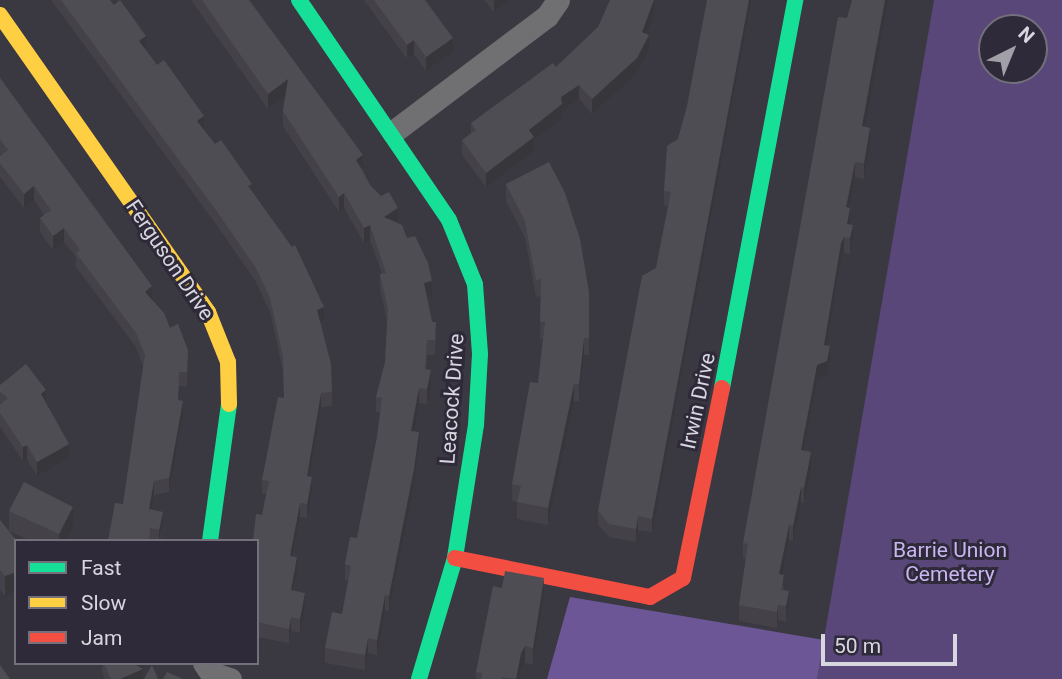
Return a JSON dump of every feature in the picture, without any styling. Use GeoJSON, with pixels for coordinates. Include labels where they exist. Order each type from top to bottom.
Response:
{"type":"FeatureCollection","features":[{"type":"Feature","properties":{"kind":"street","name":"Leacock Drive"},"geometry":{"type":"LineString","coordinates":[[299,0],[393,132],[449,220],[475,284],[480,354],[476,425],[455,558],[419,679]]}},
{"type":"Feature","properties":{"kind":"street"},"geometry":{"type":"LineString","coordinates":[[393,132],[547,16],[558,0]]}},
{"type":"Feature","properties":{"kind":"street","name":"Irwin Drive"},"geometry":{"type":"LineString","coordinates":[[455,558],[497,562],[650,597],[683,579],[748,265],[795,0]]}},
{"type":"Feature","properties":{"kind":"street","name":"Ferguson Drive"},"geometry":{"type":"LineString","coordinates":[[0,15],[208,312],[228,362],[229,416],[210,539]]}},
{"type":"Feature","properties":{"kind":"street"},"geometry":{"type":"LineString","coordinates":[[205,665],[211,673],[230,679]]}},
{"type":"Feature","properties":{"kind":"green space","name":"Barrie Union Cemetery"},"geometry":{"type":"Polygon","coordinates":[[[934,0],[1062,0],[1062,679],[817,679],[934,0]]]}},
{"type":"Feature","properties":{"kind":"shaded area"},"geometry":{"type":"Polygon","coordinates":[[[570,597],[824,640],[817,679],[547,679],[570,597]]]}},
{"type":"Feature","properties":{"kind":"building"},"geometry":{"type":"Polygon","coordinates":[[[61,0],[110,0],[114,5],[120,0],[146,36],[139,41],[157,65],[164,60],[204,116],[197,121],[215,144],[221,140],[252,184],[248,186],[292,247],[295,245],[324,307],[317,310],[331,364],[332,392],[321,393],[307,476],[312,477],[307,504],[300,503],[290,556],[297,557],[291,590],[305,593],[300,619],[291,617],[289,629],[259,622],[259,539],[253,539],[256,514],[262,515],[269,481],[262,480],[278,397],[284,398],[283,357],[270,298],[256,268],[61,0]]]}},
{"type":"Feature","properties":{"kind":"building"},"geometry":{"type":"Polygon","coordinates":[[[202,0],[249,0],[363,155],[356,160],[370,185],[381,196],[389,192],[398,208],[384,217],[402,225],[407,238],[415,236],[428,263],[432,281],[424,283],[432,322],[436,322],[435,340],[427,340],[425,369],[431,370],[427,389],[419,388],[411,431],[419,432],[389,596],[385,595],[377,640],[368,638],[365,655],[325,648],[332,612],[342,614],[351,566],[345,564],[350,537],[357,538],[377,437],[382,398],[376,397],[385,362],[388,309],[380,274],[386,273],[370,225],[364,228],[344,193],[339,197],[283,111],[288,79],[268,94],[202,0]]]}},
{"type":"Feature","properties":{"kind":"building"},"geometry":{"type":"Polygon","coordinates":[[[374,0],[425,0],[453,38],[426,57],[414,40],[407,45],[374,0]]]}},
{"type":"Feature","properties":{"kind":"building"},"geometry":{"type":"Polygon","coordinates":[[[610,0],[654,0],[642,32],[649,35],[637,58],[592,99],[579,85],[561,97],[562,104],[529,130],[534,137],[486,173],[462,140],[476,130],[471,123],[553,63],[556,67],[598,27],[610,0]]]}},
{"type":"Feature","properties":{"kind":"building"},"geometry":{"type":"Polygon","coordinates":[[[707,0],[749,0],[652,519],[638,516],[636,529],[609,524],[598,511],[642,276],[656,268],[671,192],[664,191],[667,146],[678,139],[707,0]]]}},
{"type":"Feature","properties":{"kind":"building"},"geometry":{"type":"Polygon","coordinates":[[[852,0],[885,0],[862,126],[870,128],[864,163],[855,162],[846,207],[850,208],[847,224],[853,225],[850,238],[844,237],[841,243],[824,345],[830,346],[827,361],[817,365],[801,450],[811,452],[793,526],[789,525],[779,574],[784,575],[781,590],[789,591],[786,606],[778,605],[777,612],[739,605],[748,544],[743,543],[838,17],[847,18],[852,0]]]}},
{"type":"Feature","properties":{"kind":"building"},"geometry":{"type":"Polygon","coordinates":[[[0,78],[152,286],[145,292],[164,313],[170,328],[178,324],[188,350],[187,372],[179,372],[178,400],[183,401],[169,478],[154,481],[149,509],[163,512],[159,530],[150,528],[149,539],[108,539],[115,503],[123,504],[145,355],[136,333],[76,253],[80,250],[64,228],[53,236],[40,218],[51,210],[34,186],[24,194],[0,163],[0,156],[8,150],[0,139],[0,78]]]}},
{"type":"Feature","properties":{"kind":"building"},"geometry":{"type":"Polygon","coordinates":[[[549,162],[565,193],[580,239],[589,292],[589,338],[584,338],[579,384],[574,384],[548,508],[517,502],[521,486],[512,484],[530,382],[538,383],[545,322],[540,322],[541,279],[536,280],[525,221],[506,184],[549,162]]]}},
{"type":"Feature","properties":{"kind":"building"},"geometry":{"type":"Polygon","coordinates":[[[26,364],[46,390],[41,394],[69,444],[37,462],[27,445],[23,447],[0,413],[0,405],[8,398],[0,392],[0,385],[26,364]]]}},
{"type":"Feature","properties":{"kind":"building"},"geometry":{"type":"Polygon","coordinates":[[[24,482],[73,507],[59,534],[9,511],[24,482]]]}},
{"type":"Feature","properties":{"kind":"building"},"geometry":{"type":"Polygon","coordinates":[[[0,520],[15,539],[14,573],[5,576],[0,570],[0,520]]]}},
{"type":"Feature","properties":{"kind":"building"},"geometry":{"type":"Polygon","coordinates":[[[505,571],[544,578],[533,648],[525,646],[521,653],[516,679],[481,679],[482,673],[476,672],[493,586],[502,588],[505,571]]]}},
{"type":"Feature","properties":{"kind":"building"},"geometry":{"type":"Polygon","coordinates":[[[0,665],[10,679],[0,679],[0,665]]]}},
{"type":"Feature","properties":{"kind":"building"},"geometry":{"type":"Polygon","coordinates":[[[105,665],[136,665],[143,669],[120,679],[111,679],[105,665]]]}},
{"type":"Feature","properties":{"kind":"building"},"geometry":{"type":"Polygon","coordinates":[[[152,665],[158,679],[144,679],[152,665]]]}},
{"type":"Feature","properties":{"kind":"building"},"geometry":{"type":"Polygon","coordinates":[[[167,672],[183,679],[163,679],[167,672]]]}},
{"type":"Feature","properties":{"kind":"traffic: fast"},"geometry":{"type":"LineString","coordinates":[[299,0],[449,220],[475,284],[480,354],[476,425],[455,558],[419,679]]}},
{"type":"Feature","properties":{"kind":"traffic: fast"},"geometry":{"type":"LineString","coordinates":[[722,388],[795,0]]}},
{"type":"Feature","properties":{"kind":"traffic: fast"},"geometry":{"type":"LineString","coordinates":[[210,539],[229,404]]}},
{"type":"Feature","properties":{"kind":"traffic: slow"},"geometry":{"type":"LineString","coordinates":[[0,15],[208,312],[228,362],[229,404]]}},
{"type":"Feature","properties":{"kind":"traffic: jam"},"geometry":{"type":"LineString","coordinates":[[455,558],[650,597],[683,578],[722,388]]}}]}
